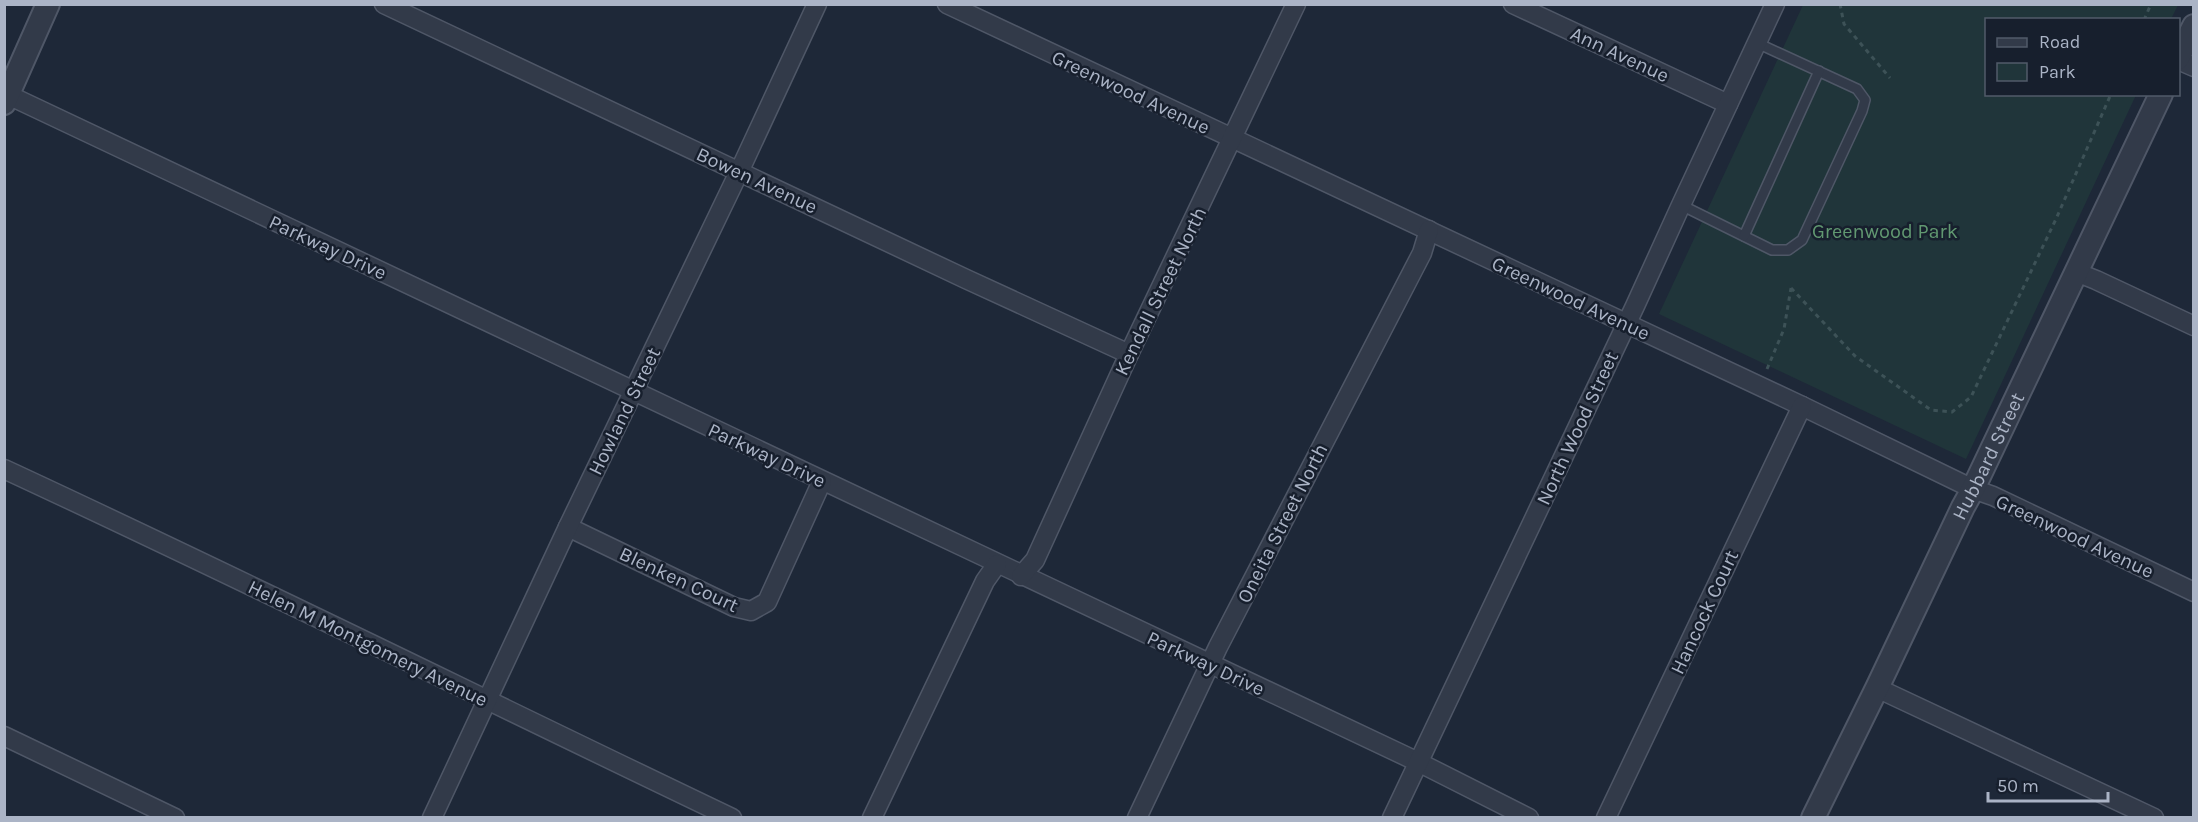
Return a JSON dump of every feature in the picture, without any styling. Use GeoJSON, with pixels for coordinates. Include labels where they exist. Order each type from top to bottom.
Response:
{"type":"FeatureCollection","features":[{"type":"Feature","properties":{"kind":"street"},"geometry":{"type":"LineString","coordinates":[[6,97],[48,4]]}},
{"type":"Feature","properties":{"kind":"street","name":"Bowen Avenue"},"geometry":{"type":"LineString","coordinates":[[384,4],[1129,354]]}},
{"type":"Feature","properties":{"kind":"street","name":"Howland Street"},"geometry":{"type":"LineString","coordinates":[[432,818],[568,527],[740,172],[817,4]]}},
{"type":"Feature","properties":{"kind":"street","name":"Greenwood Avenue"},"geometry":{"type":"LineString","coordinates":[[947,4],[2193,592]]}},
{"type":"Feature","properties":{"kind":"street","name":"Kendall Street North"},"geometry":{"type":"LineString","coordinates":[[1021,576],[1035,560],[1129,354],[1296,4]]}},
{"type":"Feature","properties":{"kind":"street","name":"Ann Avenue"},"geometry":{"type":"LineString","coordinates":[[1513,4],[1728,104]]}},
{"type":"Feature","properties":{"kind":"street","name":"North Wood Street"},"geometry":{"type":"LineString","coordinates":[[1392,818],[1775,4]]}},
{"type":"Feature","properties":{"kind":"street"},"geometry":{"type":"LineString","coordinates":[[2180,55],[2193,26]]}},
{"type":"Feature","properties":{"kind":"street","name":"Hubbard Street"},"geometry":{"type":"LineString","coordinates":[[1813,818],[2160,96]]}},
{"type":"Feature","properties":{"kind":"street","name":"Parkway Drive"},"geometry":{"type":"LineString","coordinates":[[6,97],[1418,762],[1529,818]]}},
{"type":"Feature","properties":{"kind":"street","name":"Oneita Street North"},"geometry":{"type":"LineString","coordinates":[[1137,818],[1210,664],[1422,253],[1429,230]]}},
{"type":"Feature","properties":{"kind":"street"},"geometry":{"type":"LineString","coordinates":[[2076,272],[2193,326]]}},
{"type":"Feature","properties":{"kind":"street","name":"Hancock Court"},"geometry":{"type":"LineString","coordinates":[[1606,818],[1802,406]]}},
{"type":"Feature","properties":{"kind":"street","name":"Helen M Montgomery Avenue"},"geometry":{"type":"LineString","coordinates":[[4,469],[168,545],[488,702],[732,818]]}},
{"type":"Feature","properties":{"kind":"street","name":"Blenken Court"},"geometry":{"type":"LineString","coordinates":[[568,527],[734,607],[751,612],[767,603],[822,481]]}},
{"type":"Feature","properties":{"kind":"street"},"geometry":{"type":"LineString","coordinates":[[872,818],[985,581],[998,564]]}},
{"type":"Feature","properties":{"kind":"street"},"geometry":{"type":"LineString","coordinates":[[1877,688],[2154,818]]}},
{"type":"Feature","properties":{"kind":"street"},"geometry":{"type":"LineString","coordinates":[[4,736],[176,818]]}},
{"type":"Feature","properties":{"kind":"lane"},"geometry":{"type":"LineString","coordinates":[[1680,204],[1772,250],[1788,250],[1802,240],[1862,111],[1864,100],[1857,89],[1757,43]]}},
{"type":"Feature","properties":{"kind":"lane"},"geometry":{"type":"LineString","coordinates":[[1744,236],[1819,72]]}},
{"type":"Feature","properties":{"kind":"path"},"geometry":{"type":"LineString","coordinates":[[1840,4],[1844,24],[1890,78]]}},
{"type":"Feature","properties":{"kind":"path"},"geometry":{"type":"LineString","coordinates":[[2145,18],[2151,4]]}},
{"type":"Feature","properties":{"kind":"path"},"geometry":{"type":"LineString","coordinates":[[1767,369],[1784,329],[1791,288],[1855,356],[1931,410],[1952,412],[1971,397],[2056,219],[2110,96]]}},
{"type":"Feature","properties":{"kind":"green space","name":"Greenwood Park"},"geometry":{"type":"Polygon","coordinates":[[[1803,5],[2178,5],[2172,18],[1985,18],[1985,96],[2136,96],[1966,459],[1659,314],[1803,5]]]}}]}
